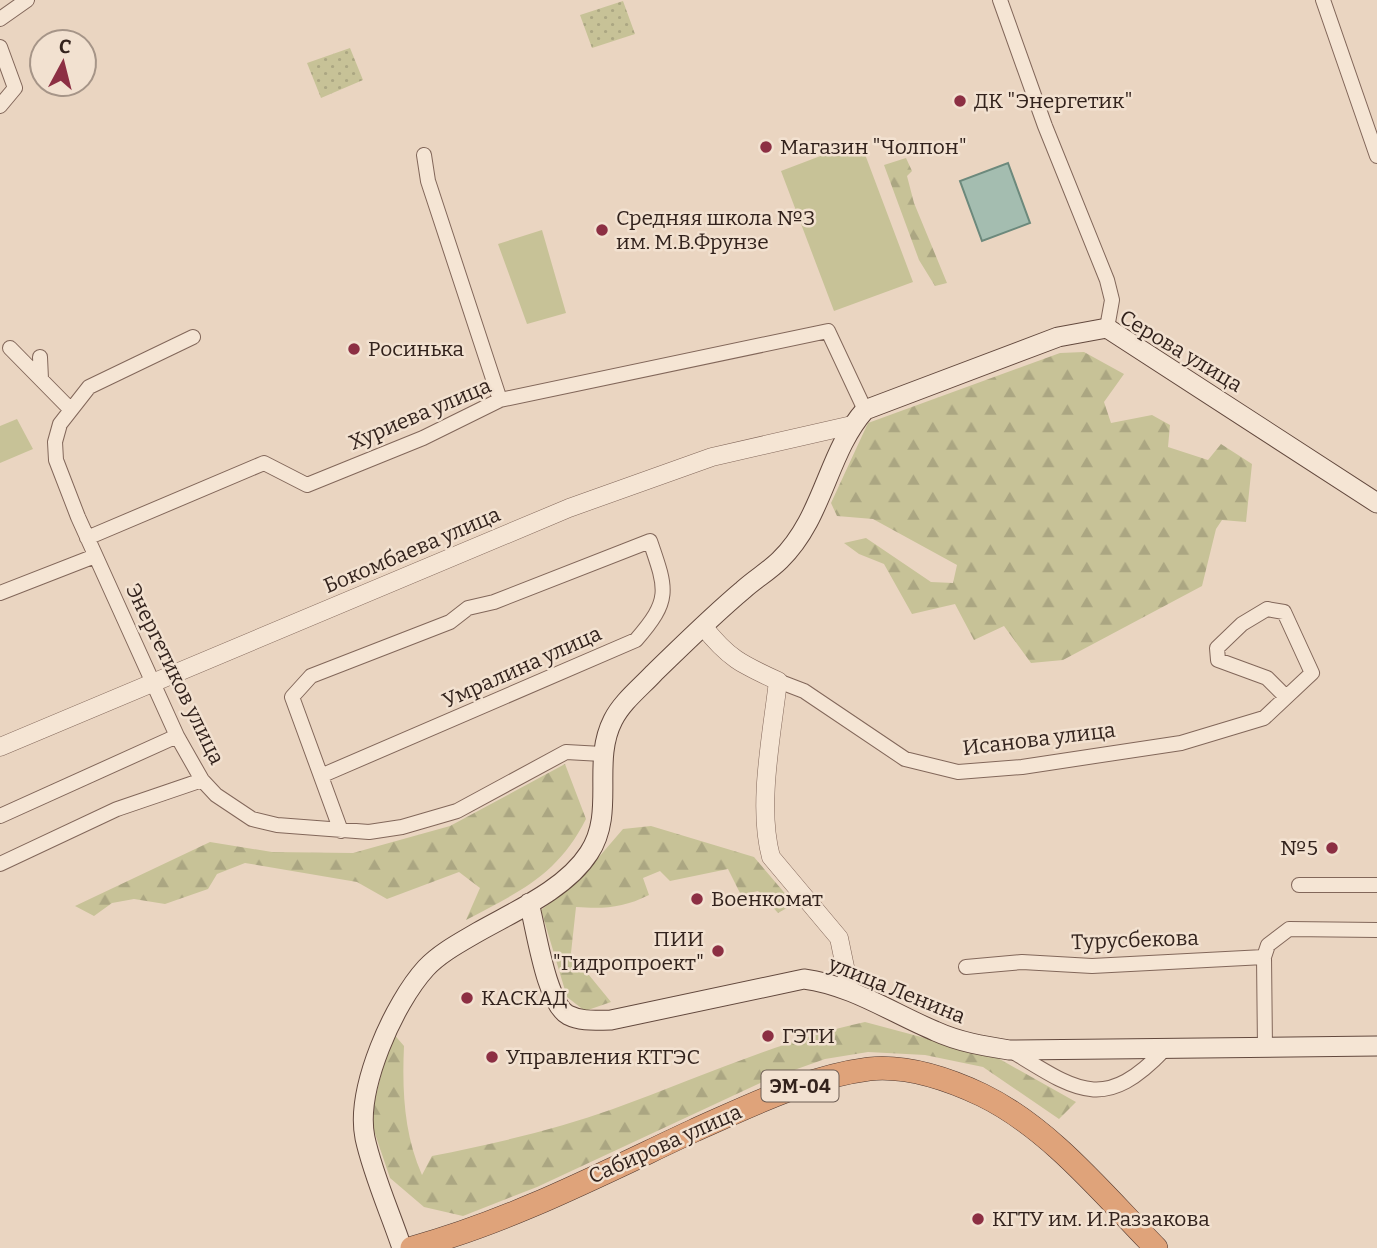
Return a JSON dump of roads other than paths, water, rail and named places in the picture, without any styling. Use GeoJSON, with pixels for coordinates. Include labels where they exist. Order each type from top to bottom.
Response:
{"type":"FeatureCollection","features":[{"type":"Feature","properties":{"kind":"highway","name":"Сабирова улица"},"geometry":{"type":"LineString","coordinates":[[412,1248],[509,1215],[776,1094],[830,1076],[872,1069],[909,1071],[949,1081],[984,1096],[1050,1143],[1156,1248]]}},
{"type":"Feature","properties":{"kind":"main road","name":"Серова улица"},"geometry":{"type":"LineString","coordinates":[[858,417],[1058,337],[1107,328],[1377,503]]}},
{"type":"Feature","properties":{"kind":"main road"},"geometry":{"type":"LineString","coordinates":[[402,1248],[365,1137],[364,1116],[376,1058],[389,1025],[413,984],[428,965],[529,903],[571,873],[589,854],[598,837],[604,805],[602,754],[606,736],[626,702],[703,626],[780,560],[808,526],[858,417]]}},
{"type":"Feature","properties":{"kind":"main road","name":"улица Ленина"},"geometry":{"type":"LineString","coordinates":[[529,903],[553,999],[566,1014],[584,1021],[611,1020],[795,980],[822,982],[850,991],[937,1032],[976,1045],[1009,1050],[1377,1046]]}},
{"type":"Feature","properties":{"kind":"street"},"geometry":{"type":"LineString","coordinates":[[0,19],[27,0]]}},
{"type":"Feature","properties":{"kind":"street"},"geometry":{"type":"LineString","coordinates":[[1000,0],[1045,126],[1107,280],[1112,300],[1107,328]]}},
{"type":"Feature","properties":{"kind":"street"},"geometry":{"type":"LineString","coordinates":[[1323,0],[1377,156]]}},
{"type":"Feature","properties":{"kind":"street"},"geometry":{"type":"LineString","coordinates":[[0,47],[15,88],[0,106]]}},
{"type":"Feature","properties":{"kind":"street"},"geometry":{"type":"LineString","coordinates":[[424,155],[428,181],[500,400]]}},
{"type":"Feature","properties":{"kind":"street","name":"Хуриева улица"},"geometry":{"type":"LineString","coordinates":[[87,538],[264,463],[307,485],[423,438],[500,400],[828,331],[858,417]]}},
{"type":"Feature","properties":{"kind":"street","name":"Энергетиков улица"},"geometry":{"type":"LineString","coordinates":[[193,337],[89,387],[60,425],[55,442],[56,460],[87,538],[177,736],[202,780],[216,795],[252,819],[277,825],[369,832],[401,827],[446,814],[566,752],[602,754]]}},
{"type":"Feature","properties":{"kind":"street"},"geometry":{"type":"LineString","coordinates":[[10,348],[71,410]]}},
{"type":"Feature","properties":{"kind":"street"},"geometry":{"type":"LineString","coordinates":[[40,357],[41,379]]}},
{"type":"Feature","properties":{"kind":"street","name":"Бокомбаева улица"},"geometry":{"type":"LineString","coordinates":[[0,747],[632,485],[712,457],[858,417]]}},
{"type":"Feature","properties":{"kind":"street","name":"Умралина улица"},"geometry":{"type":"LineString","coordinates":[[650,541],[664,581],[660,613],[636,640],[323,775],[292,697],[311,676],[450,622],[468,608],[494,602],[650,541]]}},
{"type":"Feature","properties":{"kind":"street"},"geometry":{"type":"LineString","coordinates":[[0,593],[95,556]]}},
{"type":"Feature","properties":{"kind":"street","name":"Исанова улица"},"geometry":{"type":"LineString","coordinates":[[703,626],[723,651],[741,664],[804,691],[905,760],[958,772],[1022,767],[1181,743],[1264,718],[1312,673],[1284,612],[1267,609],[1242,624],[1216,648],[1218,660],[1267,678],[1286,697]]}},
{"type":"Feature","properties":{"kind":"street"},"geometry":{"type":"LineString","coordinates":[[778,681],[766,841],[771,857],[783,873],[839,938],[850,991]]}},
{"type":"Feature","properties":{"kind":"street"},"geometry":{"type":"LineString","coordinates":[[0,816],[177,736]]}},
{"type":"Feature","properties":{"kind":"street"},"geometry":{"type":"LineString","coordinates":[[323,775],[341,831]]}},
{"type":"Feature","properties":{"kind":"street"},"geometry":{"type":"LineString","coordinates":[[0,864],[117,809],[202,780]]}},
{"type":"Feature","properties":{"kind":"street"},"geometry":{"type":"LineString","coordinates":[[1299,885],[1377,885]]}},
{"type":"Feature","properties":{"kind":"street"},"geometry":{"type":"LineString","coordinates":[[1265,1048],[1264,957],[1268,945],[1289,929],[1377,929]]}},
{"type":"Feature","properties":{"kind":"street","name":"Турусбекова"},"geometry":{"type":"LineString","coordinates":[[966,967],[1022,962],[1092,966],[1264,957]]}},
{"type":"Feature","properties":{"kind":"street"},"geometry":{"type":"LineString","coordinates":[[1009,1050],[1073,1087],[1105,1091],[1128,1083],[1164,1050]]}},
{"type":"Feature","properties":{"kind":"place","name":"ДК \"Энергетик\""},"geometry":{"type":"Point","coordinates":[960,101]}},
{"type":"Feature","properties":{"kind":"place","name":"Магазин \"Чолпон\""},"geometry":{"type":"Point","coordinates":[766,147]}},
{"type":"Feature","properties":{"kind":"place","name":"Средняя школа №3 им. М.В.Фрунзе"},"geometry":{"type":"Point","coordinates":[602,230]}},
{"type":"Feature","properties":{"kind":"place","name":"Росинька"},"geometry":{"type":"Point","coordinates":[354,349]}},
{"type":"Feature","properties":{"kind":"place","name":"№5"},"geometry":{"type":"Point","coordinates":[1332,848]}},
{"type":"Feature","properties":{"kind":"place","name":"Военкомат"},"geometry":{"type":"Point","coordinates":[697,899]}},
{"type":"Feature","properties":{"kind":"place","name":"ПИИ \"Гидропроект\""},"geometry":{"type":"Point","coordinates":[718,951]}},
{"type":"Feature","properties":{"kind":"place","name":"КАСКАД"},"geometry":{"type":"Point","coordinates":[467,998]}},
{"type":"Feature","properties":{"kind":"place","name":"ГЭТИ"},"geometry":{"type":"Point","coordinates":[768,1036]}},
{"type":"Feature","properties":{"kind":"place","name":"Управления КТГЭС"},"geometry":{"type":"Point","coordinates":[492,1057]}},
{"type":"Feature","properties":{"kind":"place","name":"КГТУ им. И.Раззакова"},"geometry":{"type":"Point","coordinates":[978,1219]}}]}
